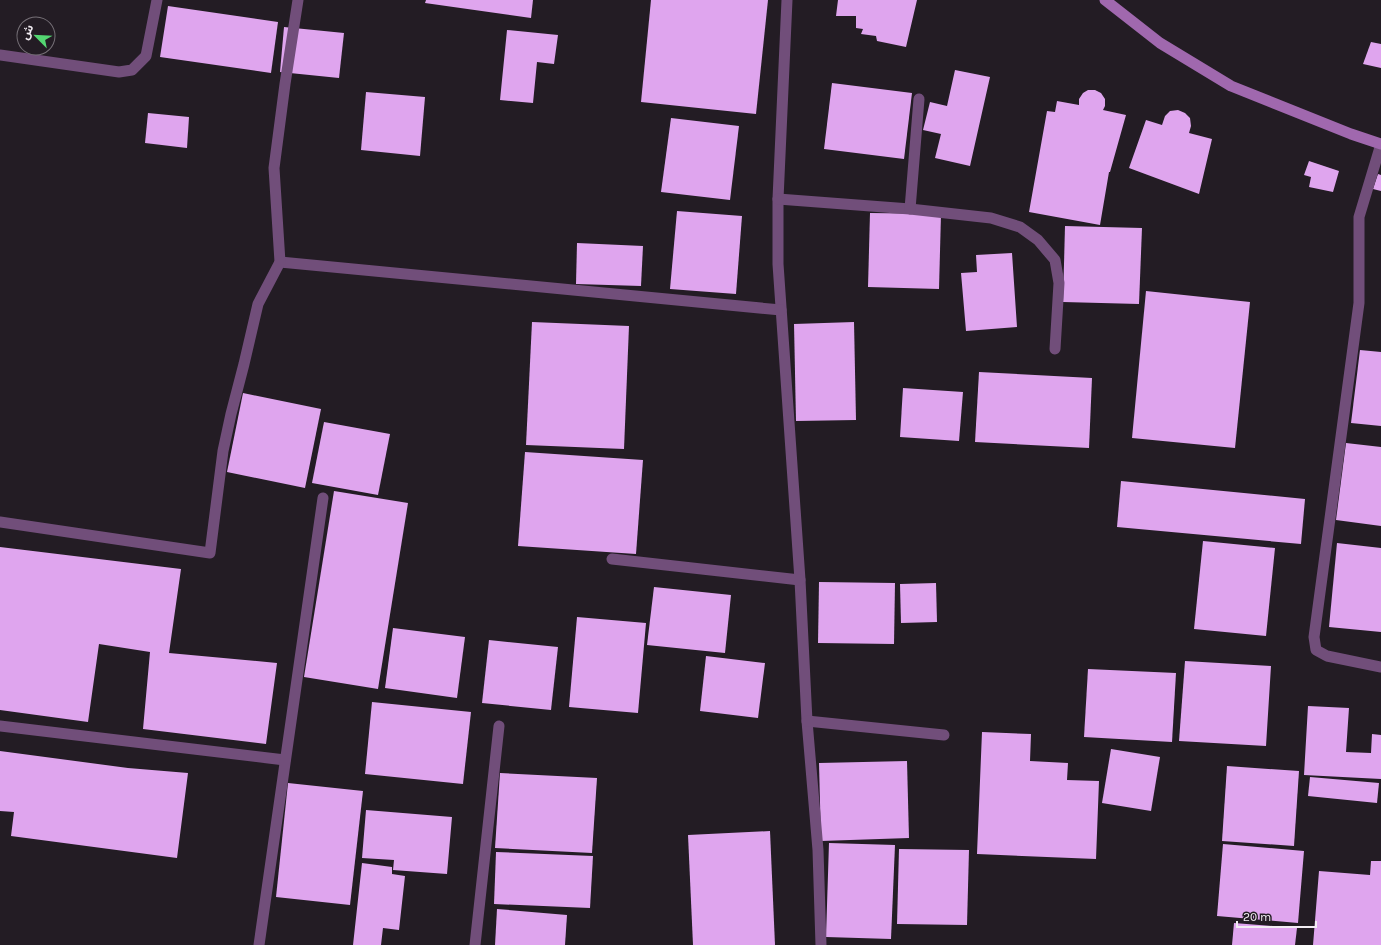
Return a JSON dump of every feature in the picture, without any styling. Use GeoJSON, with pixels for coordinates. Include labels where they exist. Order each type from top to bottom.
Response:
{"type":"FeatureCollection","features":[{"type":"Feature","properties":{"kind":"main road"},"geometry":{"type":"LineString","coordinates":[[1105,0],[1160,43],[1231,86],[1351,134],[1381,144]]}},
{"type":"Feature","properties":{"kind":"street"},"geometry":{"type":"LineString","coordinates":[[0,55],[119,72],[132,70],[146,56],[157,0]]}},
{"type":"Feature","properties":{"kind":"street"},"geometry":{"type":"LineString","coordinates":[[0,522],[210,553],[223,451],[231,414],[258,304],[280,262],[274,168],[298,0]]}},
{"type":"Feature","properties":{"kind":"street"},"geometry":{"type":"LineString","coordinates":[[787,0],[778,199],[778,264],[800,580],[807,721],[818,850],[821,945]]}},
{"type":"Feature","properties":{"kind":"street"},"geometry":{"type":"LineString","coordinates":[[910,209],[919,99]]}},
{"type":"Feature","properties":{"kind":"street"},"geometry":{"type":"LineString","coordinates":[[1381,144],[1359,217],[1359,303],[1314,637],[1316,650],[1327,656],[1381,667]]}},
{"type":"Feature","properties":{"kind":"street"},"geometry":{"type":"LineString","coordinates":[[778,199],[910,209],[991,218],[1020,226],[1038,240],[1055,260],[1058,283],[1055,349]]}},
{"type":"Feature","properties":{"kind":"street"},"geometry":{"type":"LineString","coordinates":[[280,262],[781,310]]}},
{"type":"Feature","properties":{"kind":"street"},"geometry":{"type":"LineString","coordinates":[[258,945],[323,498]]}},
{"type":"Feature","properties":{"kind":"street"},"geometry":{"type":"LineString","coordinates":[[612,559],[800,580]]}},
{"type":"Feature","properties":{"kind":"street"},"geometry":{"type":"LineString","coordinates":[[807,721],[944,735]]}},
{"type":"Feature","properties":{"kind":"street"},"geometry":{"type":"LineString","coordinates":[[0,726],[285,760]]}},
{"type":"Feature","properties":{"kind":"street"},"geometry":{"type":"LineString","coordinates":[[475,945],[499,726]]}},
{"type":"Feature","properties":{"kind":"building"},"geometry":{"type":"Polygon","coordinates":[[[426,0],[533,0],[531,18],[425,3],[426,0]]]}},
{"type":"Feature","properties":{"kind":"building"},"geometry":{"type":"Polygon","coordinates":[[[651,0],[768,0],[756,114],[641,102],[651,0]]]}},
{"type":"Feature","properties":{"kind":"building"},"geometry":{"type":"Polygon","coordinates":[[[838,0],[917,0],[906,47],[877,41],[876,36],[861,34],[863,29],[856,28],[856,16],[836,16],[838,0]]]}},
{"type":"Feature","properties":{"kind":"building"},"geometry":{"type":"Polygon","coordinates":[[[168,6],[278,22],[271,73],[160,57],[168,6]]]}},
{"type":"Feature","properties":{"kind":"building"},"geometry":{"type":"Polygon","coordinates":[[[284,27],[344,33],[339,78],[280,72],[284,27]]]}},
{"type":"Feature","properties":{"kind":"building"},"geometry":{"type":"Polygon","coordinates":[[[507,30],[558,35],[554,64],[537,62],[533,103],[500,100],[507,30]]]}},
{"type":"Feature","properties":{"kind":"building"},"geometry":{"type":"Polygon","coordinates":[[[1371,42],[1381,44],[1381,68],[1363,64],[1371,42]]]}},
{"type":"Feature","properties":{"kind":"building"},"geometry":{"type":"Polygon","coordinates":[[[955,70],[990,77],[970,166],[935,158],[941,134],[923,130],[930,102],[947,106],[955,70]]]}},
{"type":"Feature","properties":{"kind":"building"},"geometry":{"type":"Polygon","coordinates":[[[832,83],[912,93],[904,159],[824,149],[832,83]]]}},
{"type":"Feature","properties":{"kind":"building"},"geometry":{"type":"Polygon","coordinates":[[[1088,90],[1095,90],[1101,93],[1105,99],[1105,106],[1103,110],[1126,115],[1109,172],[1100,225],[1029,212],[1047,111],[1055,112],[1057,101],[1079,105],[1079,99],[1083,93],[1088,90]]]}},
{"type":"Feature","properties":{"kind":"building"},"geometry":{"type":"Polygon","coordinates":[[[366,92],[425,97],[420,156],[361,150],[366,92]]]}},
{"type":"Feature","properties":{"kind":"building"},"geometry":{"type":"Polygon","coordinates":[[[1178,110],[1185,113],[1190,118],[1191,126],[1189,133],[1212,139],[1199,194],[1129,168],[1146,120],[1162,125],[1165,116],[1170,111],[1178,110]]]}},
{"type":"Feature","properties":{"kind":"building"},"geometry":{"type":"Polygon","coordinates":[[[148,113],[189,117],[187,148],[145,143],[148,113]]]}},
{"type":"Feature","properties":{"kind":"building"},"geometry":{"type":"Polygon","coordinates":[[[671,118],[739,126],[730,200],[661,192],[671,118]]]}},
{"type":"Feature","properties":{"kind":"building"},"geometry":{"type":"Polygon","coordinates":[[[1309,161],[1339,171],[1333,192],[1309,187],[1311,177],[1304,175],[1309,161]]]}},
{"type":"Feature","properties":{"kind":"building"},"geometry":{"type":"Polygon","coordinates":[[[1378,174],[1381,175],[1381,191],[1373,189],[1378,174]]]}},
{"type":"Feature","properties":{"kind":"building"},"geometry":{"type":"Polygon","coordinates":[[[677,211],[742,216],[736,294],[670,289],[677,211]]]}},
{"type":"Feature","properties":{"kind":"building"},"geometry":{"type":"Polygon","coordinates":[[[870,213],[941,214],[939,289],[868,287],[870,213]]]}},
{"type":"Feature","properties":{"kind":"building"},"geometry":{"type":"Polygon","coordinates":[[[1065,226],[1142,228],[1139,304],[1063,302],[1065,226]]]}},
{"type":"Feature","properties":{"kind":"building"},"geometry":{"type":"Polygon","coordinates":[[[577,243],[643,246],[641,286],[576,284],[577,243]]]}},
{"type":"Feature","properties":{"kind":"building"},"geometry":{"type":"Polygon","coordinates":[[[1012,253],[1017,327],[966,331],[961,273],[977,272],[976,255],[1012,253]]]}},
{"type":"Feature","properties":{"kind":"building"},"geometry":{"type":"Polygon","coordinates":[[[1146,291],[1250,302],[1235,448],[1132,438],[1146,291]]]}},
{"type":"Feature","properties":{"kind":"building"},"geometry":{"type":"Polygon","coordinates":[[[532,322],[629,326],[624,449],[526,445],[532,322]]]}},
{"type":"Feature","properties":{"kind":"building"},"geometry":{"type":"Polygon","coordinates":[[[854,322],[856,420],[796,421],[794,324],[854,322]]]}},
{"type":"Feature","properties":{"kind":"building"},"geometry":{"type":"Polygon","coordinates":[[[1360,350],[1381,352],[1381,426],[1351,423],[1360,350]]]}},
{"type":"Feature","properties":{"kind":"building"},"geometry":{"type":"Polygon","coordinates":[[[979,372],[1092,378],[1089,448],[975,442],[979,372]]]}},
{"type":"Feature","properties":{"kind":"building"},"geometry":{"type":"Polygon","coordinates":[[[903,388],[963,392],[959,441],[900,437],[903,388]]]}},
{"type":"Feature","properties":{"kind":"building"},"geometry":{"type":"Polygon","coordinates":[[[243,393],[321,409],[305,488],[227,472],[243,393]]]}},
{"type":"Feature","properties":{"kind":"building"},"geometry":{"type":"Polygon","coordinates":[[[324,422],[390,434],[378,495],[312,483],[324,422]]]}},
{"type":"Feature","properties":{"kind":"building"},"geometry":{"type":"Polygon","coordinates":[[[1346,443],[1381,447],[1381,526],[1336,520],[1346,443]]]}},
{"type":"Feature","properties":{"kind":"building"},"geometry":{"type":"Polygon","coordinates":[[[525,452],[643,460],[636,554],[518,546],[525,452]]]}},
{"type":"Feature","properties":{"kind":"building"},"geometry":{"type":"Polygon","coordinates":[[[1121,481],[1305,499],[1301,544],[1117,527],[1121,481]]]}},
{"type":"Feature","properties":{"kind":"building"},"geometry":{"type":"Polygon","coordinates":[[[334,491],[408,503],[378,689],[304,677],[334,491]]]}},
{"type":"Feature","properties":{"kind":"building"},"geometry":{"type":"Polygon","coordinates":[[[1203,541],[1275,548],[1266,636],[1194,629],[1203,541]]]}},
{"type":"Feature","properties":{"kind":"building"},"geometry":{"type":"Polygon","coordinates":[[[1337,543],[1381,548],[1381,632],[1329,627],[1337,543]]]}},
{"type":"Feature","properties":{"kind":"building"},"geometry":{"type":"Polygon","coordinates":[[[0,547],[181,569],[169,653],[277,663],[266,744],[143,729],[150,652],[99,644],[88,722],[0,710],[0,547]]]}},
{"type":"Feature","properties":{"kind":"building"},"geometry":{"type":"Polygon","coordinates":[[[819,582],[895,583],[894,644],[818,643],[819,582]]]}},
{"type":"Feature","properties":{"kind":"building"},"geometry":{"type":"Polygon","coordinates":[[[936,583],[937,622],[901,623],[900,584],[936,583]]]}},
{"type":"Feature","properties":{"kind":"building"},"geometry":{"type":"Polygon","coordinates":[[[654,587],[731,595],[725,653],[647,645],[654,587]]]}},
{"type":"Feature","properties":{"kind":"building"},"geometry":{"type":"Polygon","coordinates":[[[577,617],[646,623],[638,713],[569,707],[577,617]]]}},
{"type":"Feature","properties":{"kind":"building"},"geometry":{"type":"Polygon","coordinates":[[[393,628],[465,637],[457,698],[385,688],[393,628]]]}},
{"type":"Feature","properties":{"kind":"building"},"geometry":{"type":"Polygon","coordinates":[[[489,640],[558,647],[551,710],[482,703],[489,640]]]}},
{"type":"Feature","properties":{"kind":"building"},"geometry":{"type":"Polygon","coordinates":[[[706,656],[765,663],[758,718],[700,711],[706,656]]]}},
{"type":"Feature","properties":{"kind":"building"},"geometry":{"type":"Polygon","coordinates":[[[1185,661],[1271,666],[1266,746],[1179,741],[1185,661]]]}},
{"type":"Feature","properties":{"kind":"building"},"geometry":{"type":"Polygon","coordinates":[[[1088,669],[1176,673],[1172,742],[1084,737],[1088,669]]]}},
{"type":"Feature","properties":{"kind":"building"},"geometry":{"type":"Polygon","coordinates":[[[372,702],[471,712],[463,784],[365,774],[372,702]]]}},
{"type":"Feature","properties":{"kind":"building"},"geometry":{"type":"Polygon","coordinates":[[[1308,706],[1349,708],[1346,752],[1371,753],[1372,734],[1381,735],[1381,779],[1304,775],[1308,706]]]}},
{"type":"Feature","properties":{"kind":"building"},"geometry":{"type":"Polygon","coordinates":[[[982,732],[1031,734],[1030,761],[1068,763],[1067,780],[1099,781],[1096,859],[977,854],[982,732]]]}},
{"type":"Feature","properties":{"kind":"building"},"geometry":{"type":"Polygon","coordinates":[[[1111,749],[1160,757],[1151,811],[1102,803],[1111,749]]]}},
{"type":"Feature","properties":{"kind":"building"},"geometry":{"type":"Polygon","coordinates":[[[0,751],[128,768],[188,773],[177,858],[11,836],[14,812],[0,811],[0,751]]]}},
{"type":"Feature","properties":{"kind":"building"},"geometry":{"type":"Polygon","coordinates":[[[907,761],[909,838],[821,841],[819,763],[907,761]]]}},
{"type":"Feature","properties":{"kind":"building"},"geometry":{"type":"Polygon","coordinates":[[[1227,766],[1299,771],[1294,846],[1222,841],[1227,766]]]}},
{"type":"Feature","properties":{"kind":"building"},"geometry":{"type":"Polygon","coordinates":[[[500,773],[597,778],[592,853],[495,848],[500,773]]]}},
{"type":"Feature","properties":{"kind":"building"},"geometry":{"type":"Polygon","coordinates":[[[1310,777],[1379,783],[1377,803],[1308,796],[1310,777]]]}},
{"type":"Feature","properties":{"kind":"building"},"geometry":{"type":"Polygon","coordinates":[[[288,783],[363,791],[350,905],[276,897],[288,783]]]}},
{"type":"Feature","properties":{"kind":"building"},"geometry":{"type":"Polygon","coordinates":[[[366,810],[452,817],[447,874],[393,870],[394,860],[362,858],[366,810]]]}},
{"type":"Feature","properties":{"kind":"building"},"geometry":{"type":"Polygon","coordinates":[[[770,831],[775,945],[693,945],[688,835],[770,831]]]}},
{"type":"Feature","properties":{"kind":"building"},"geometry":{"type":"Polygon","coordinates":[[[829,843],[895,845],[891,939],[826,937],[829,843]]]}},
{"type":"Feature","properties":{"kind":"building"},"geometry":{"type":"Polygon","coordinates":[[[1223,844],[1304,851],[1298,923],[1217,916],[1223,844]]]}},
{"type":"Feature","properties":{"kind":"building"},"geometry":{"type":"Polygon","coordinates":[[[899,849],[969,850],[967,925],[897,924],[899,849]]]}},
{"type":"Feature","properties":{"kind":"building"},"geometry":{"type":"Polygon","coordinates":[[[496,852],[593,856],[590,908],[494,904],[496,852]]]}},
{"type":"Feature","properties":{"kind":"building"},"geometry":{"type":"Polygon","coordinates":[[[1371,861],[1381,861],[1381,945],[1313,945],[1319,871],[1370,875],[1371,861]]]}},
{"type":"Feature","properties":{"kind":"building"},"geometry":{"type":"Polygon","coordinates":[[[362,863],[392,867],[392,874],[405,876],[399,930],[383,928],[381,945],[353,945],[362,863]]]}},
{"type":"Feature","properties":{"kind":"building"},"geometry":{"type":"Polygon","coordinates":[[[497,909],[567,915],[565,945],[495,945],[497,909]]]}},
{"type":"Feature","properties":{"kind":"building"},"geometry":{"type":"Polygon","coordinates":[[[1234,923],[1297,928],[1295,945],[1232,945],[1234,923]]]}}]}
